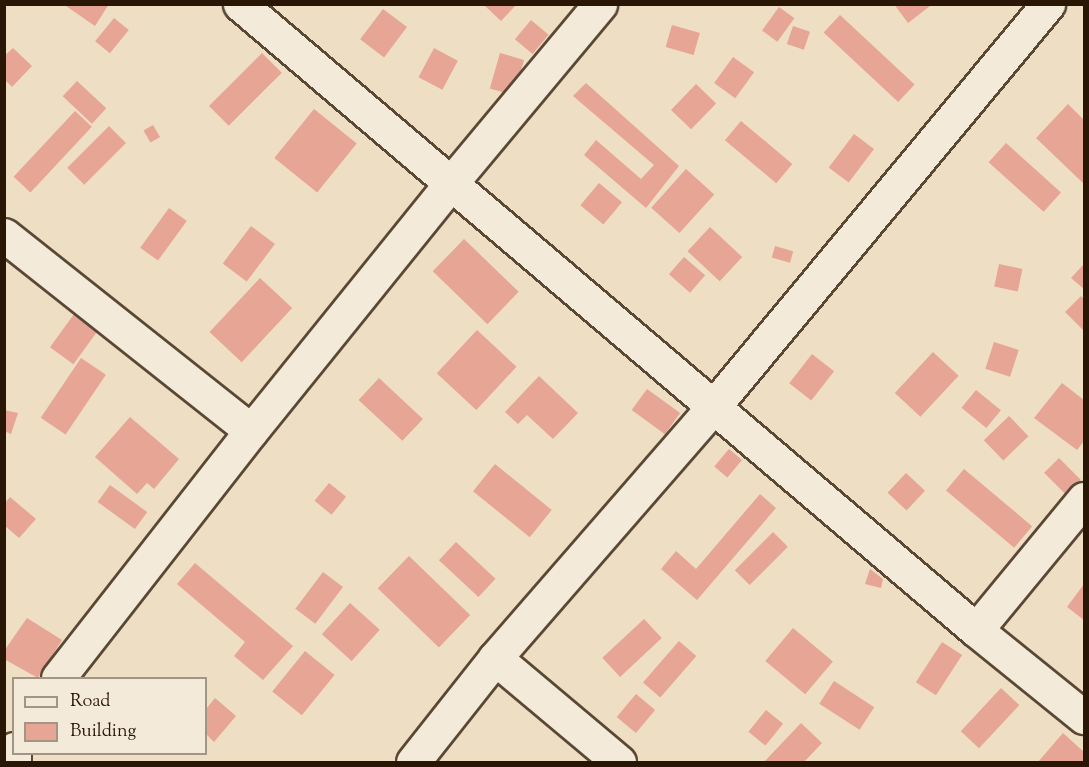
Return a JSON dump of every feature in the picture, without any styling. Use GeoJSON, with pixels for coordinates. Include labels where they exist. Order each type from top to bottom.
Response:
{"type":"FeatureCollection","features":[{"type":"Feature","properties":{"kind":"street"},"geometry":{"type":"LineString","coordinates":[[240,4],[976,630],[1084,717]]}},
{"type":"Feature","properties":{"kind":"street"},"geometry":{"type":"LineString","coordinates":[[59,677],[251,431],[600,4]]}},
{"type":"Feature","properties":{"kind":"street"},"geometry":{"type":"LineString","coordinates":[[413,762],[495,658],[714,406],[1048,4]]}},
{"type":"Feature","properties":{"kind":"street"},"geometry":{"type":"LineString","coordinates":[[4,235],[251,431]]}},
{"type":"Feature","properties":{"kind":"street"},"geometry":{"type":"LineString","coordinates":[[976,630],[1084,499]]}},
{"type":"Feature","properties":{"kind":"street"},"geometry":{"type":"LineString","coordinates":[[495,658],[619,762]]}},
{"type":"Feature","properties":{"kind":"building"},"geometry":{"type":"Polygon","coordinates":[[[63,4],[109,4],[95,26],[63,4]]]}},
{"type":"Feature","properties":{"kind":"building"},"geometry":{"type":"Polygon","coordinates":[[[483,4],[517,4],[501,21],[483,4]]]}},
{"type":"Feature","properties":{"kind":"building"},"geometry":{"type":"Polygon","coordinates":[[[894,4],[928,4],[930,6],[908,23],[894,4]]]}},
{"type":"Feature","properties":{"kind":"building"},"geometry":{"type":"Polygon","coordinates":[[[779,7],[794,18],[777,42],[762,30],[779,7]]]}},
{"type":"Feature","properties":{"kind":"building"},"geometry":{"type":"Polygon","coordinates":[[[383,9],[407,27],[384,57],[360,39],[383,9]]]}},
{"type":"Feature","properties":{"kind":"building"},"geometry":{"type":"Polygon","coordinates":[[[840,15],[915,85],[898,102],[824,33],[840,15]]]}},
{"type":"Feature","properties":{"kind":"building"},"geometry":{"type":"Polygon","coordinates":[[[114,18],[129,30],[110,53],[95,41],[114,18]]]}},
{"type":"Feature","properties":{"kind":"building"},"geometry":{"type":"Polygon","coordinates":[[[531,20],[549,35],[533,54],[515,39],[531,20]]]}},
{"type":"Feature","properties":{"kind":"building"},"geometry":{"type":"Polygon","coordinates":[[[672,25],[700,33],[694,55],[666,47],[672,25]]]}},
{"type":"Feature","properties":{"kind":"building"},"geometry":{"type":"Polygon","coordinates":[[[793,26],[810,32],[804,50],[787,44],[793,26]]]}},
{"type":"Feature","properties":{"kind":"building"},"geometry":{"type":"Polygon","coordinates":[[[13,48],[32,66],[12,87],[4,79],[4,56],[13,48]]]}},
{"type":"Feature","properties":{"kind":"building"},"geometry":{"type":"Polygon","coordinates":[[[434,48],[458,61],[442,90],[419,77],[434,48]]]}},
{"type":"Feature","properties":{"kind":"building"},"geometry":{"type":"Polygon","coordinates":[[[262,53],[282,73],[229,126],[209,106],[262,53]]]}},
{"type":"Feature","properties":{"kind":"building"},"geometry":{"type":"Polygon","coordinates":[[[500,53],[524,60],[514,95],[490,89],[500,53]]]}},
{"type":"Feature","properties":{"kind":"building"},"geometry":{"type":"Polygon","coordinates":[[[733,57],[754,72],[735,98],[714,83],[733,57]]]}},
{"type":"Feature","properties":{"kind":"building"},"geometry":{"type":"Polygon","coordinates":[[[77,81],[106,108],[92,124],[63,96],[77,81]]]}},
{"type":"Feature","properties":{"kind":"building"},"geometry":{"type":"Polygon","coordinates":[[[586,83],[679,166],[646,208],[584,155],[596,140],[641,179],[654,165],[573,96],[586,83]]]}},
{"type":"Feature","properties":{"kind":"building"},"geometry":{"type":"Polygon","coordinates":[[[696,84],[716,103],[691,129],[671,110],[696,84]]]}},
{"type":"Feature","properties":{"kind":"building"},"geometry":{"type":"Polygon","coordinates":[[[1068,104],[1084,120],[1084,184],[1036,138],[1068,104]]]}},
{"type":"Feature","properties":{"kind":"building"},"geometry":{"type":"Polygon","coordinates":[[[314,109],[357,144],[317,193],[274,158],[314,109]]]}},
{"type":"Feature","properties":{"kind":"building"},"geometry":{"type":"Polygon","coordinates":[[[75,111],[92,127],[30,193],[14,177],[75,111]]]}},
{"type":"Feature","properties":{"kind":"building"},"geometry":{"type":"Polygon","coordinates":[[[741,121],[792,164],[776,183],[725,140],[741,121]]]}},
{"type":"Feature","properties":{"kind":"building"},"geometry":{"type":"Polygon","coordinates":[[[153,125],[160,137],[150,143],[143,130],[153,125]]]}},
{"type":"Feature","properties":{"kind":"building"},"geometry":{"type":"Polygon","coordinates":[[[109,126],[126,143],[84,185],[67,168],[109,126]]]}},
{"type":"Feature","properties":{"kind":"building"},"geometry":{"type":"Polygon","coordinates":[[[854,134],[874,149],[849,183],[829,168],[854,134]]]}},
{"type":"Feature","properties":{"kind":"building"},"geometry":{"type":"Polygon","coordinates":[[[1006,143],[1061,193],[1044,212],[989,162],[1006,143]]]}},
{"type":"Feature","properties":{"kind":"building"},"geometry":{"type":"Polygon","coordinates":[[[686,169],[714,194],[679,233],[651,208],[686,169]]]}},
{"type":"Feature","properties":{"kind":"building"},"geometry":{"type":"Polygon","coordinates":[[[599,183],[622,202],[603,224],[580,205],[599,183]]]}},
{"type":"Feature","properties":{"kind":"building"},"geometry":{"type":"Polygon","coordinates":[[[169,208],[187,221],[158,261],[140,248],[169,208]]]}},
{"type":"Feature","properties":{"kind":"building"},"geometry":{"type":"Polygon","coordinates":[[[251,226],[275,244],[247,282],[223,264],[251,226]]]}},
{"type":"Feature","properties":{"kind":"building"},"geometry":{"type":"Polygon","coordinates":[[[710,227],[742,257],[720,281],[687,251],[710,227]]]}},
{"type":"Feature","properties":{"kind":"building"},"geometry":{"type":"Polygon","coordinates":[[[464,239],[519,292],[487,324],[433,271],[464,239]]]}},
{"type":"Feature","properties":{"kind":"building"},"geometry":{"type":"Polygon","coordinates":[[[775,246],[793,251],[790,263],[772,258],[775,246]]]}},
{"type":"Feature","properties":{"kind":"building"},"geometry":{"type":"Polygon","coordinates":[[[684,257],[705,275],[690,293],[669,274],[684,257]]]}},
{"type":"Feature","properties":{"kind":"building"},"geometry":{"type":"Polygon","coordinates":[[[999,264],[1022,269],[1018,291],[994,286],[999,264]]]}},
{"type":"Feature","properties":{"kind":"building"},"geometry":{"type":"Polygon","coordinates":[[[1084,266],[1084,289],[1071,278],[1084,266]]]}},
{"type":"Feature","properties":{"kind":"building"},"geometry":{"type":"Polygon","coordinates":[[[260,278],[292,308],[242,362],[210,332],[260,278]]]}},
{"type":"Feature","properties":{"kind":"building"},"geometry":{"type":"Polygon","coordinates":[[[1081,296],[1084,299],[1084,331],[1065,312],[1081,296]]]}},
{"type":"Feature","properties":{"kind":"building"},"geometry":{"type":"Polygon","coordinates":[[[77,310],[100,327],[73,364],[50,347],[77,310]]]}},
{"type":"Feature","properties":{"kind":"building"},"geometry":{"type":"Polygon","coordinates":[[[477,330],[516,367],[476,410],[437,373],[477,330]]]}},
{"type":"Feature","properties":{"kind":"building"},"geometry":{"type":"Polygon","coordinates":[[[994,342],[1019,350],[1010,377],[985,369],[994,342]]]}},
{"type":"Feature","properties":{"kind":"building"},"geometry":{"type":"Polygon","coordinates":[[[933,352],[959,376],[920,417],[895,393],[933,352]]]}},
{"type":"Feature","properties":{"kind":"building"},"geometry":{"type":"Polygon","coordinates":[[[812,354],[834,371],[811,400],[789,383],[812,354]]]}},
{"type":"Feature","properties":{"kind":"building"},"geometry":{"type":"Polygon","coordinates":[[[81,358],[106,375],[66,434],[41,418],[81,358]]]}},
{"type":"Feature","properties":{"kind":"building"},"geometry":{"type":"Polygon","coordinates":[[[539,376],[578,413],[553,439],[527,415],[518,424],[505,412],[539,376]]]}},
{"type":"Feature","properties":{"kind":"building"},"geometry":{"type":"Polygon","coordinates":[[[379,378],[423,419],[402,441],[359,400],[379,378]]]}},
{"type":"Feature","properties":{"kind":"building"},"geometry":{"type":"Polygon","coordinates":[[[1062,383],[1084,400],[1084,441],[1077,450],[1034,418],[1062,383]]]}},
{"type":"Feature","properties":{"kind":"building"},"geometry":{"type":"Polygon","coordinates":[[[647,389],[680,413],[665,434],[632,410],[647,389]]]}},
{"type":"Feature","properties":{"kind":"building"},"geometry":{"type":"Polygon","coordinates":[[[976,390],[1001,410],[986,428],[962,408],[976,390]]]}},
{"type":"Feature","properties":{"kind":"building"},"geometry":{"type":"Polygon","coordinates":[[[4,410],[18,413],[11,434],[4,431],[4,410]]]}},
{"type":"Feature","properties":{"kind":"building"},"geometry":{"type":"Polygon","coordinates":[[[1009,416],[1028,436],[1003,460],[984,440],[1009,416]]]}},
{"type":"Feature","properties":{"kind":"building"},"geometry":{"type":"Polygon","coordinates":[[[130,417],[179,459],[154,489],[147,483],[137,494],[95,457],[130,417]]]}},
{"type":"Feature","properties":{"kind":"building"},"geometry":{"type":"Polygon","coordinates":[[[729,449],[742,460],[727,478],[714,467],[729,449]]]}},
{"type":"Feature","properties":{"kind":"building"},"geometry":{"type":"Polygon","coordinates":[[[1059,458],[1081,480],[1066,495],[1044,473],[1059,458]]]}},
{"type":"Feature","properties":{"kind":"building"},"geometry":{"type":"Polygon","coordinates":[[[495,464],[552,510],[530,537],[473,491],[495,464]]]}},
{"type":"Feature","properties":{"kind":"building"},"geometry":{"type":"Polygon","coordinates":[[[964,469],[1032,526],[1014,548],[946,490],[964,469]]]}},
{"type":"Feature","properties":{"kind":"building"},"geometry":{"type":"Polygon","coordinates":[[[906,473],[925,491],[907,510],[888,493],[906,473]]]}},
{"type":"Feature","properties":{"kind":"building"},"geometry":{"type":"Polygon","coordinates":[[[329,483],[346,497],[332,515],[315,501],[329,483]]]}},
{"type":"Feature","properties":{"kind":"building"},"geometry":{"type":"Polygon","coordinates":[[[110,485],[147,512],[135,529],[98,502],[110,485]]]}},
{"type":"Feature","properties":{"kind":"building"},"geometry":{"type":"Polygon","coordinates":[[[760,494],[776,508],[697,600],[661,569],[676,551],[696,569],[760,494]]]}},
{"type":"Feature","properties":{"kind":"building"},"geometry":{"type":"Polygon","coordinates":[[[10,497],[36,519],[19,538],[4,525],[4,504],[10,497]]]}},
{"type":"Feature","properties":{"kind":"building"},"geometry":{"type":"Polygon","coordinates":[[[773,532],[788,547],[750,585],[735,570],[773,532]]]}},
{"type":"Feature","properties":{"kind":"building"},"geometry":{"type":"Polygon","coordinates":[[[456,542],[495,579],[478,597],[439,560],[456,542]]]}},
{"type":"Feature","properties":{"kind":"building"},"geometry":{"type":"Polygon","coordinates":[[[409,556],[470,615],[439,647],[378,588],[409,556]]]}},
{"type":"Feature","properties":{"kind":"building"},"geometry":{"type":"Polygon","coordinates":[[[195,563],[293,646],[263,680],[234,656],[245,642],[177,584],[195,563]]]}},
{"type":"Feature","properties":{"kind":"building"},"geometry":{"type":"Polygon","coordinates":[[[870,569],[883,579],[881,588],[865,584],[870,569]]]}},
{"type":"Feature","properties":{"kind":"building"},"geometry":{"type":"Polygon","coordinates":[[[323,572],[343,587],[315,624],[295,609],[323,572]]]}},
{"type":"Feature","properties":{"kind":"building"},"geometry":{"type":"Polygon","coordinates":[[[1084,584],[1084,620],[1067,607],[1084,584]]]}},
{"type":"Feature","properties":{"kind":"building"},"geometry":{"type":"Polygon","coordinates":[[[350,603],[380,630],[352,661],[322,634],[350,603]]]}},
{"type":"Feature","properties":{"kind":"building"},"geometry":{"type":"Polygon","coordinates":[[[27,618],[62,640],[39,677],[4,659],[4,651],[27,618]]]}},
{"type":"Feature","properties":{"kind":"building"},"geometry":{"type":"Polygon","coordinates":[[[644,619],[662,638],[620,677],[602,658],[644,619]]]}},
{"type":"Feature","properties":{"kind":"building"},"geometry":{"type":"Polygon","coordinates":[[[793,628],[833,661],[805,694],[765,661],[793,628]]]}},
{"type":"Feature","properties":{"kind":"building"},"geometry":{"type":"Polygon","coordinates":[[[679,641],[696,656],[660,698],[643,683],[679,641]]]}},
{"type":"Feature","properties":{"kind":"building"},"geometry":{"type":"Polygon","coordinates":[[[942,642],[962,655],[936,695],[916,682],[942,642]]]}},
{"type":"Feature","properties":{"kind":"building"},"geometry":{"type":"Polygon","coordinates":[[[305,651],[335,675],[302,715],[272,691],[305,651]]]}},
{"type":"Feature","properties":{"kind":"building"},"geometry":{"type":"Polygon","coordinates":[[[834,681],[874,707],[860,730],[819,704],[834,681]]]}},
{"type":"Feature","properties":{"kind":"building"},"geometry":{"type":"Polygon","coordinates":[[[1001,688],[1019,705],[979,748],[961,731],[1001,688]]]}},
{"type":"Feature","properties":{"kind":"building"},"geometry":{"type":"Polygon","coordinates":[[[636,694],[655,710],[636,733],[617,717],[636,694]]]}},
{"type":"Feature","properties":{"kind":"building"},"geometry":{"type":"Polygon","coordinates":[[[215,698],[236,716],[214,742],[207,735],[207,708],[215,698]]]}},
{"type":"Feature","properties":{"kind":"building"},"geometry":{"type":"Polygon","coordinates":[[[766,710],[783,724],[765,746],[748,732],[766,710]]]}},
{"type":"Feature","properties":{"kind":"building"},"geometry":{"type":"Polygon","coordinates":[[[801,723],[822,743],[804,762],[764,762],[801,723]]]}},
{"type":"Feature","properties":{"kind":"building"},"geometry":{"type":"Polygon","coordinates":[[[1063,733],[1084,752],[1084,762],[1038,762],[1063,733]]]}}]}
